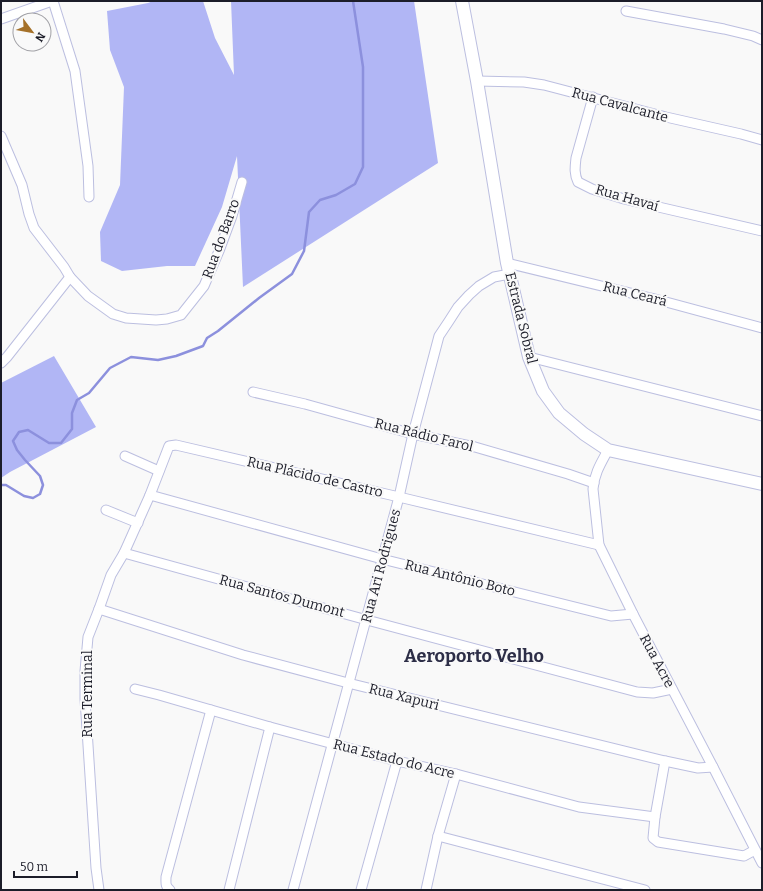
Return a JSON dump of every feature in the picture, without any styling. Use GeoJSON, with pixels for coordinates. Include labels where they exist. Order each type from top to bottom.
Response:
{"type":"FeatureCollection","features":[{"type":"Feature","properties":{"kind":"street"},"geometry":{"type":"LineString","coordinates":[[1,19],[52,1],[75,71],[88,166],[89,197]]}},
{"type":"Feature","properties":{"kind":"street","name":"Estrada Sobral"},"geometry":{"type":"LineString","coordinates":[[462,1],[477,81],[508,269],[529,357],[543,390],[559,413],[584,434],[608,450],[762,484]]}},
{"type":"Feature","properties":{"kind":"street"},"geometry":{"type":"LineString","coordinates":[[626,11],[724,29],[762,40]]}},
{"type":"Feature","properties":{"kind":"street","name":"Rua Cavalcante"},"geometry":{"type":"LineString","coordinates":[[477,81],[544,84],[666,117],[762,140]]}},
{"type":"Feature","properties":{"kind":"street","name":"Rua Havaí"},"geometry":{"type":"LineString","coordinates":[[593,98],[574,168],[578,182],[592,189],[624,199],[762,231]]}},
{"type":"Feature","properties":{"kind":"street","name":"Rua do Barro"},"geometry":{"type":"LineString","coordinates":[[1,136],[22,185],[34,228],[70,277],[88,296],[113,314],[126,318],[156,320],[181,315],[204,286],[219,252],[242,182]]}},
{"type":"Feature","properties":{"kind":"street","name":"Rua Ceará"},"geometry":{"type":"LineString","coordinates":[[508,269],[655,299],[762,328]]}},
{"type":"Feature","properties":{"kind":"street","name":"Rua Ari Rodrigues"},"geometry":{"type":"LineString","coordinates":[[293,890],[348,683],[367,620],[439,336],[469,295],[479,286],[508,269]]}},
{"type":"Feature","properties":{"kind":"street"},"geometry":{"type":"LineString","coordinates":[[1,363],[70,277]]}},
{"type":"Feature","properties":{"kind":"street"},"geometry":{"type":"LineString","coordinates":[[529,357],[762,416]]}},
{"type":"Feature","properties":{"kind":"street","name":"Rua Rádio Farol"},"geometry":{"type":"LineString","coordinates":[[253,392],[305,404],[413,434],[475,447],[594,483]]}},
{"type":"Feature","properties":{"kind":"street","name":"Rua Plácido de Castro"},"geometry":{"type":"LineString","coordinates":[[172,446],[176,444],[599,545]]}},
{"type":"Feature","properties":{"kind":"street","name":"Rua Terminal"},"geometry":{"type":"LineString","coordinates":[[99,890],[96,868],[85,699],[85,671],[88,637],[110,576],[124,553],[169,446],[172,446]]}},
{"type":"Feature","properties":{"kind":"street","name":"Rua Acre"},"geometry":{"type":"LineString","coordinates":[[608,450],[598,468],[593,489],[599,545],[633,614],[762,863]]}},
{"type":"Feature","properties":{"kind":"street"},"geometry":{"type":"LineString","coordinates":[[125,456],[159,471]]}},
{"type":"Feature","properties":{"kind":"street","name":"Rua Antônio Boto"},"geometry":{"type":"LineString","coordinates":[[150,494],[382,559],[611,616],[633,614]]}},
{"type":"Feature","properties":{"kind":"street"},"geometry":{"type":"LineString","coordinates":[[106,510],[138,522]]}},
{"type":"Feature","properties":{"kind":"street","name":"Rua Santos Dumont"},"geometry":{"type":"LineString","coordinates":[[124,553],[637,692],[653,693],[672,689]]}},
{"type":"Feature","properties":{"kind":"street","name":"Rua Xapuri"},"geometry":{"type":"LineString","coordinates":[[99,609],[243,654],[348,683],[665,761],[698,768],[713,767]]}},
{"type":"Feature","properties":{"kind":"street","name":"Rua Estado do Acre"},"geometry":{"type":"LineString","coordinates":[[135,689],[397,761],[456,774],[579,807],[655,817]]}},
{"type":"Feature","properties":{"kind":"street"},"geometry":{"type":"LineString","coordinates":[[169,889],[165,884],[166,877],[211,710]]}},
{"type":"Feature","properties":{"kind":"street"},"geometry":{"type":"LineString","coordinates":[[229,890],[270,727]]}},
{"type":"Feature","properties":{"kind":"street"},"geometry":{"type":"LineString","coordinates":[[361,890],[397,761]]}},
{"type":"Feature","properties":{"kind":"street"},"geometry":{"type":"LineString","coordinates":[[665,761],[655,817],[653,838],[658,842],[744,856],[755,850]]}},
{"type":"Feature","properties":{"kind":"street"},"geometry":{"type":"LineString","coordinates":[[426,890],[438,836],[456,774]]}},
{"type":"Feature","properties":{"kind":"street"},"geometry":{"type":"LineString","coordinates":[[438,836],[645,890]]}},
{"type":"Feature","properties":{"kind":"shaded area"},"geometry":{"type":"Polygon","coordinates":[[[153,1],[203,1],[215,38],[234,75],[231,1],[414,1],[438,163],[243,287],[237,156],[222,207],[195,266],[167,266],[122,271],[101,261],[100,232],[120,185],[124,87],[110,50],[107,11],[153,1]]]}},
{"type":"Feature","properties":{"kind":"shaded area"},"geometry":{"type":"Polygon","coordinates":[[[54,356],[96,427],[1,478],[1,383],[54,356]]]}},
{"type":"Feature","properties":{"kind":"waterway"},"geometry":{"type":"LineString","coordinates":[[1,485],[6,485],[24,496],[33,498],[40,494],[43,485],[40,476],[17,450],[13,441],[19,432],[28,430],[49,443],[61,443],[72,429],[72,413],[77,400],[89,393],[110,368],[131,357],[158,360],[176,356],[203,346],[207,338],[292,274],[304,251],[309,212],[320,200],[336,195],[355,184],[363,167],[363,67],[353,1]]}},
{"type":"Feature","properties":{"kind":"district","name":"Aeroporto Velho"},"geometry":{"type":"Point","coordinates":[474,656]}}]}
